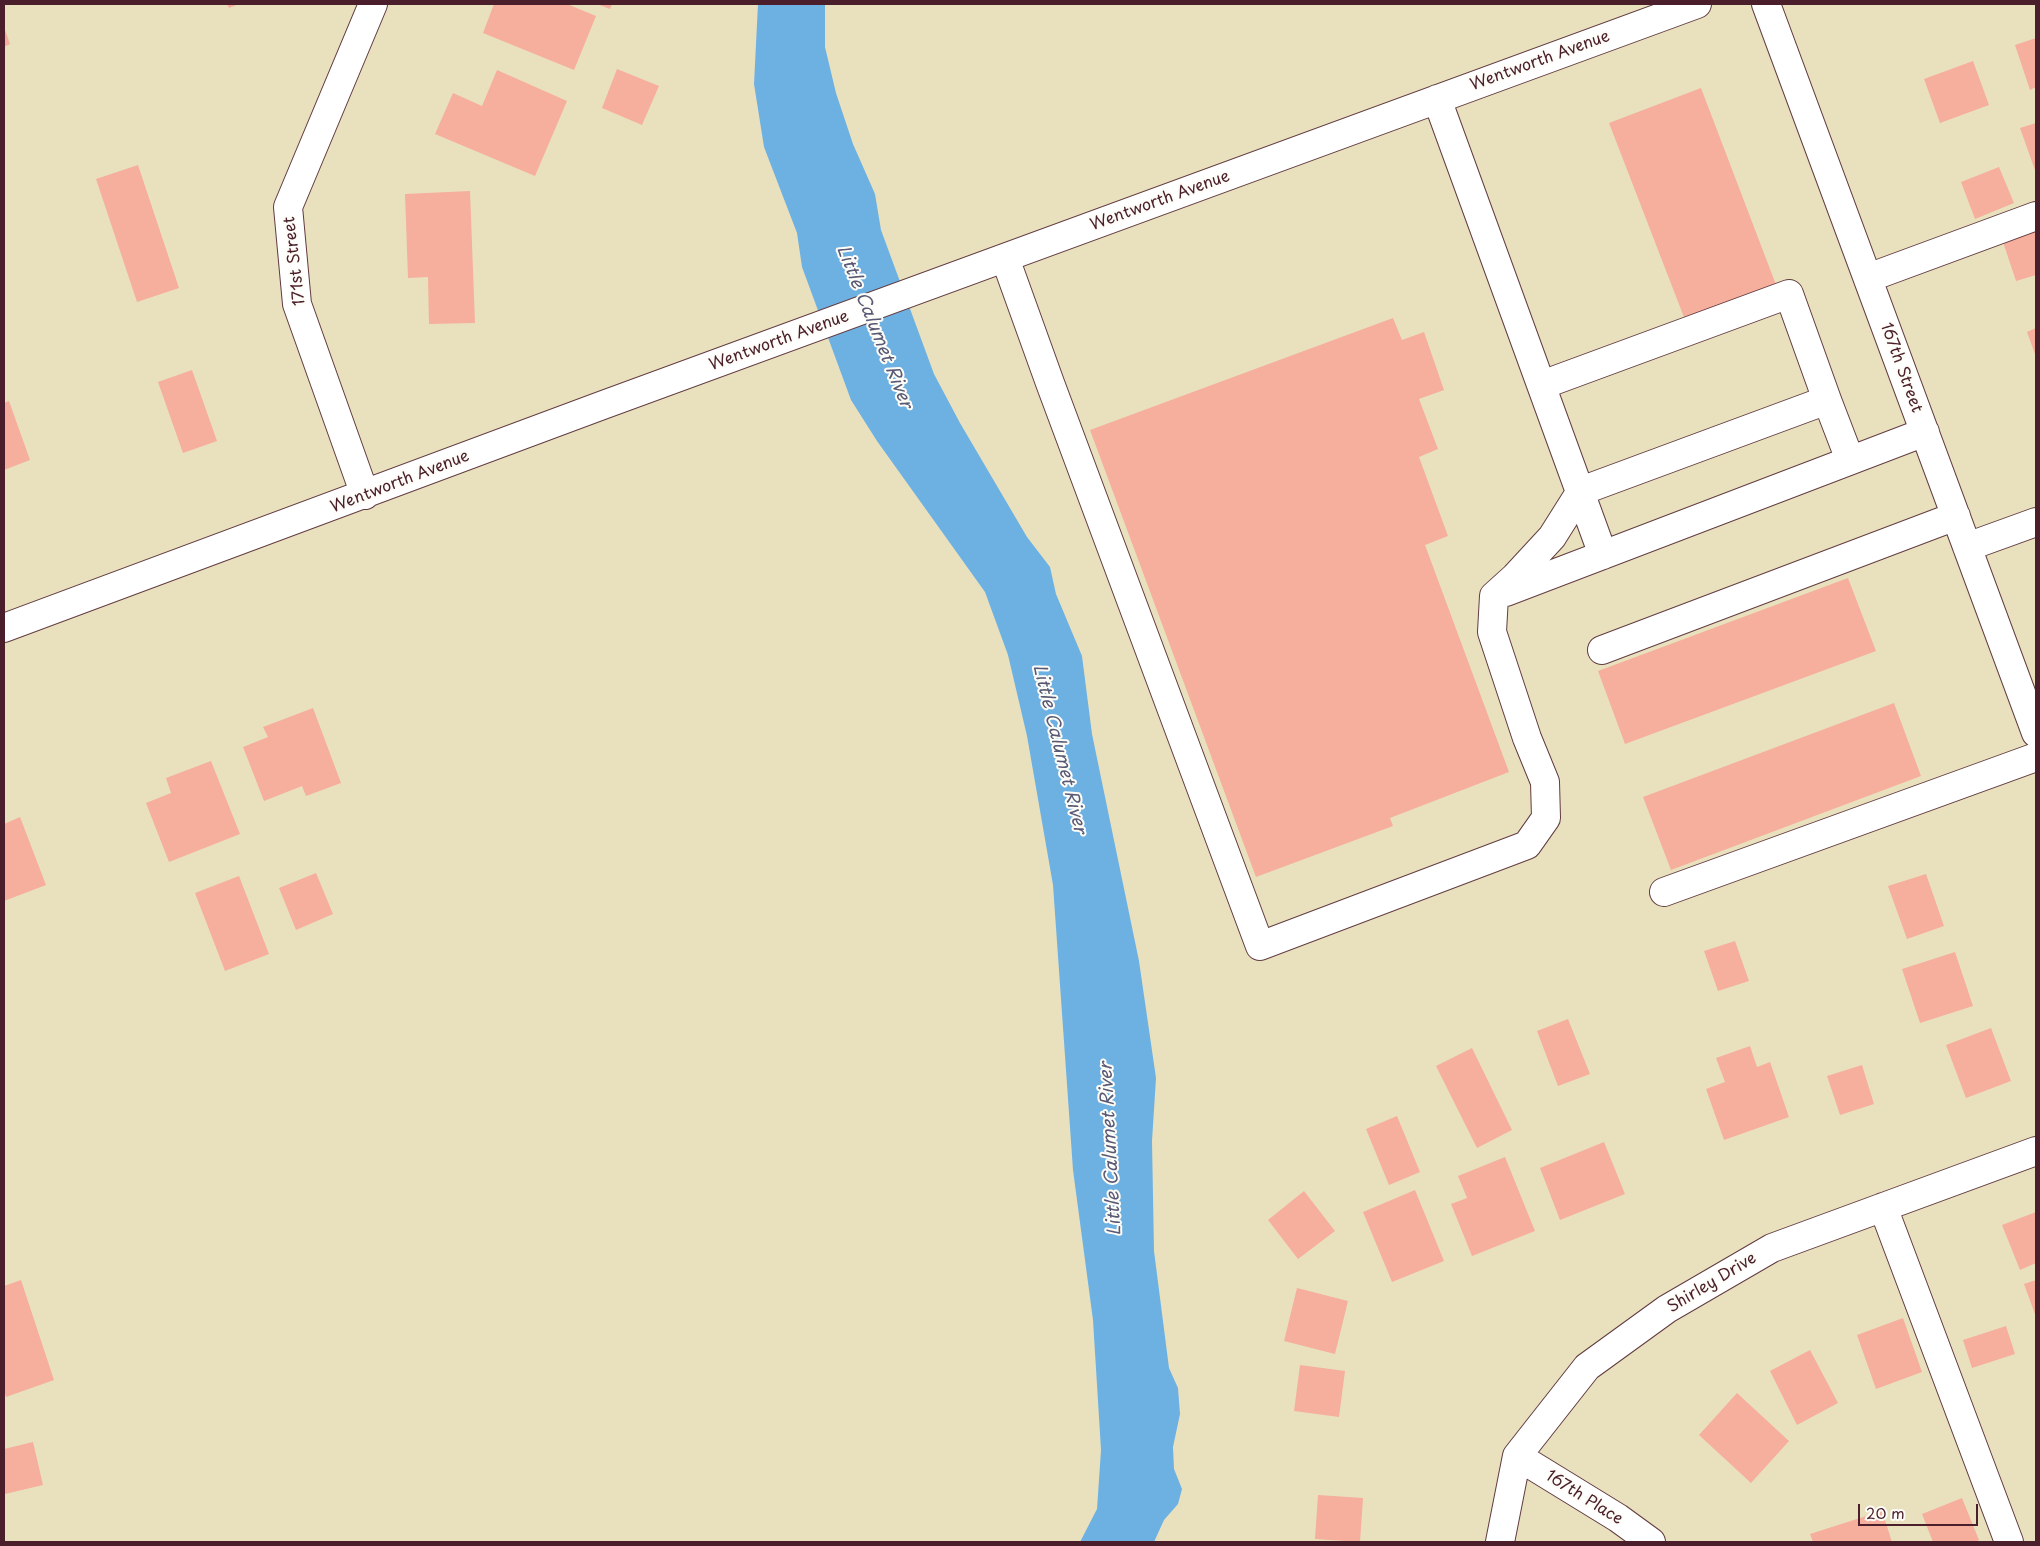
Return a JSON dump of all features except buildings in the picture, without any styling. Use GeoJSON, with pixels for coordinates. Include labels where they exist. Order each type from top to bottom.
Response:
{"type":"FeatureCollection","features":[{"type":"Feature","properties":{"kind":"street","name":"171st Street"},"geometry":{"type":"LineString","coordinates":[[365,495],[297,304],[288,207],[373,4]]}},
{"type":"Feature","properties":{"kind":"street","name":"Wentworth Avenue"},"geometry":{"type":"LineString","coordinates":[[4,628],[603,405],[1697,4]]}},
{"type":"Feature","properties":{"kind":"street","name":"167th Street"},"geometry":{"type":"LineString","coordinates":[[1766,4],[2036,732]]}},
{"type":"Feature","properties":{"kind":"street"},"geometry":{"type":"LineString","coordinates":[[1437,99],[1603,555]]}},
{"type":"Feature","properties":{"kind":"street"},"geometry":{"type":"LineString","coordinates":[[1868,278],[2036,216]]}},
{"type":"Feature","properties":{"kind":"street"},"geometry":{"type":"LineString","coordinates":[[1005,258],[1053,393],[1260,946],[1527,845],[1546,818],[1545,782],[1527,738],[1492,632],[1494,596],[1515,577],[1552,537],[1581,491],[1827,400]]}},
{"type":"Feature","properties":{"kind":"street"},"geometry":{"type":"LineString","coordinates":[[1542,385],[1788,294],[1850,460]]}},
{"type":"Feature","properties":{"kind":"street"},"geometry":{"type":"LineString","coordinates":[[1494,596],[1925,432]]}},
{"type":"Feature","properties":{"kind":"street"},"geometry":{"type":"LineString","coordinates":[[1602,650],[1956,516]]}},
{"type":"Feature","properties":{"kind":"street"},"geometry":{"type":"LineString","coordinates":[[1967,547],[2036,522]]}},
{"type":"Feature","properties":{"kind":"street"},"geometry":{"type":"LineString","coordinates":[[1664,892],[2036,758]]}},
{"type":"Feature","properties":{"kind":"street","name":"Shirley Drive"},"geometry":{"type":"LineString","coordinates":[[1500,1542],[1517,1456],[1587,1367],[1667,1309],[1772,1248],[2036,1151]]}},
{"type":"Feature","properties":{"kind":"street"},"geometry":{"type":"LineString","coordinates":[[1884,1207],[2009,1542]]}},
{"type":"Feature","properties":{"kind":"street","name":"167th Place"},"geometry":{"type":"LineString","coordinates":[[1517,1456],[1618,1518],[1651,1542]]}},
{"type":"Feature","properties":{"kind":"water","name":"Little Calumet River"},"geometry":{"type":"Polygon","coordinates":[[[758,4],[825,4],[825,47],[836,93],[853,144],[875,194],[881,230],[934,374],[960,423],[1027,537],[1050,567],[1056,594],[1082,656],[1092,734],[1139,961],[1156,1078],[1152,1141],[1154,1251],[1169,1368],[1178,1388],[1180,1414],[1173,1447],[1174,1469],[1182,1489],[1178,1504],[1164,1520],[1154,1542],[1080,1542],[1097,1509],[1101,1450],[1093,1320],[1073,1170],[1053,885],[1027,736],[1008,655],[985,592],[877,441],[851,400],[802,267],[797,233],[764,147],[754,84],[758,4]]]}}]}
